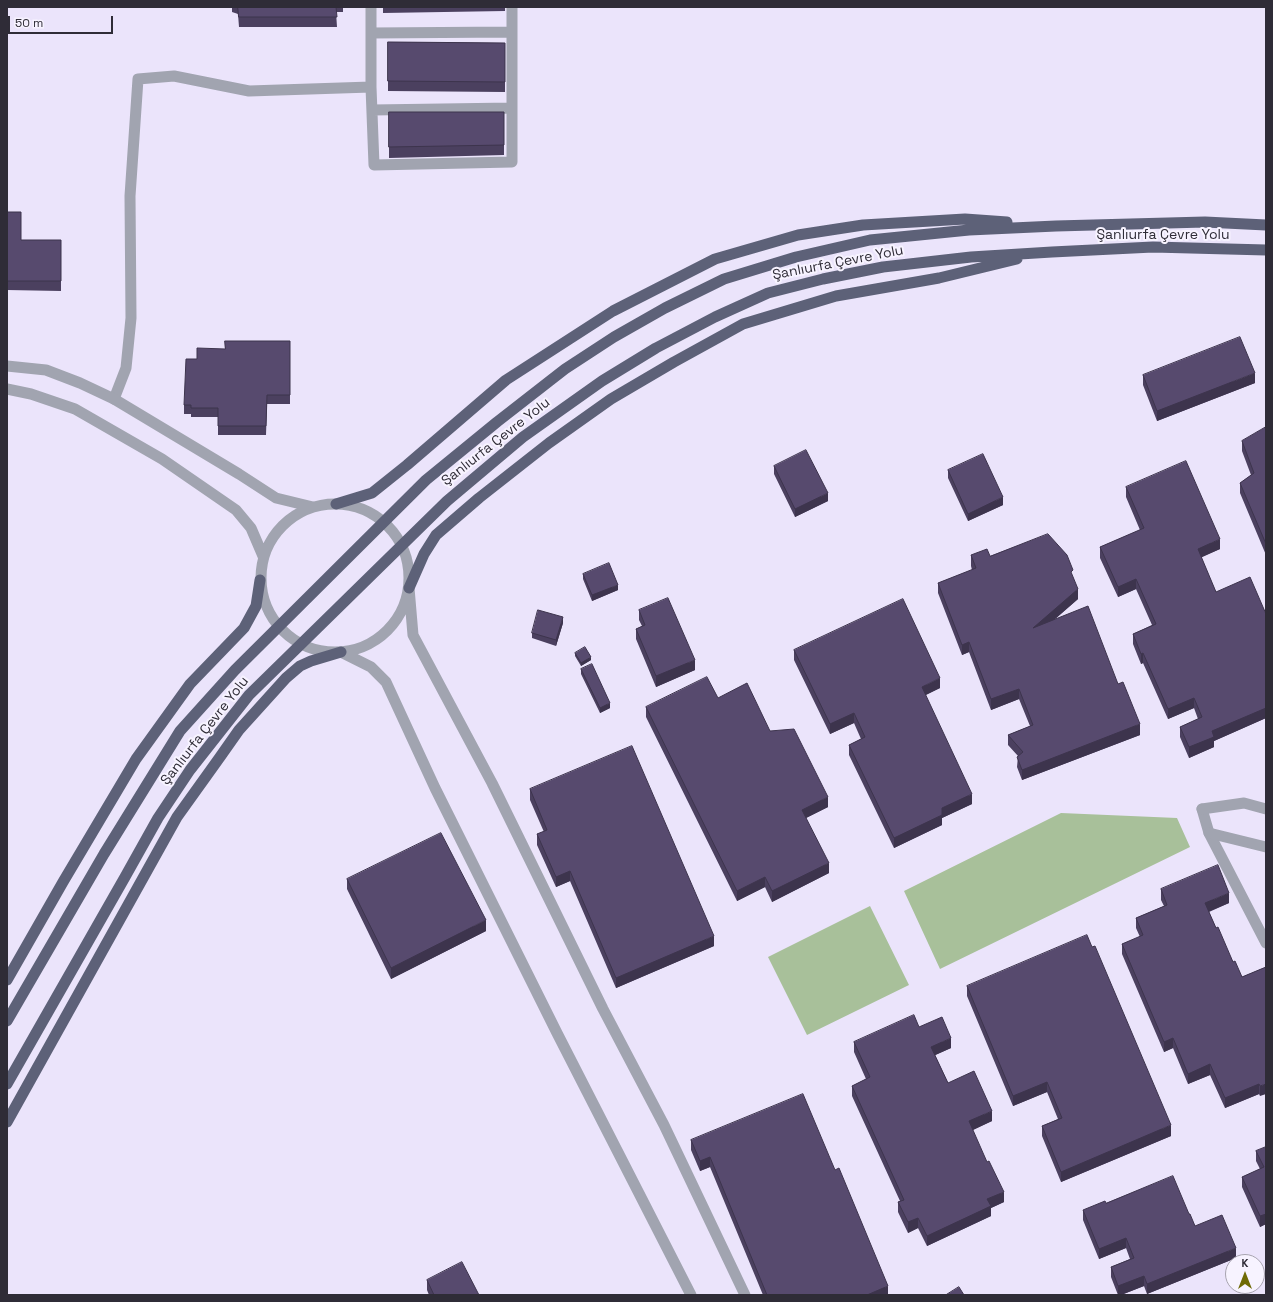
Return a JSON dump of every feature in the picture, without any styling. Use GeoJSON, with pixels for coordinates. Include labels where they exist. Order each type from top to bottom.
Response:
{"type":"FeatureCollection","features":[{"type":"Feature","properties":{"kind":"highway"},"geometry":{"type":"LineString","coordinates":[[336,504],[372,493],[506,380],[540,358],[613,311],[715,259],[798,235],[863,225],[965,219],[1056,226]]}},
{"type":"Feature","properties":{"kind":"highway","name":"Şanlıurfa Çevre Yolu"},"geometry":{"type":"LineString","coordinates":[[7,1021],[104,854],[180,731],[235,670],[426,480],[565,369],[614,337],[665,308],[724,279],[796,257],[870,240],[969,230],[1056,226],[1205,222],[1266,225]]}},
{"type":"Feature","properties":{"kind":"highway","name":"Şanlıurfa Çevre Yolu"},"geometry":{"type":"LineString","coordinates":[[7,1084],[158,818],[190,770],[249,695],[447,501],[523,437],[602,381],[656,348],[715,317],[768,293],[823,279],[883,267],[971,257],[1153,247],[1266,250]]}},
{"type":"Feature","properties":{"kind":"highway"},"geometry":{"type":"LineString","coordinates":[[409,588],[424,554],[436,535],[479,498],[549,443],[610,399],[743,324],[836,296],[939,278],[1052,252]]}},
{"type":"Feature","properties":{"kind":"highway"},"geometry":{"type":"LineString","coordinates":[[7,980],[136,759],[190,684],[244,628],[256,606],[260,580]]}},
{"type":"Feature","properties":{"kind":"highway"},"geometry":{"type":"LineString","coordinates":[[7,1122],[177,817],[216,762],[239,730],[286,678],[300,666],[341,652]]}},
{"type":"Feature","properties":{"kind":"street"},"geometry":{"type":"LineString","coordinates":[[371,7],[371,87],[374,165],[512,162],[512,7]]}},
{"type":"Feature","properties":{"kind":"street"},"geometry":{"type":"LineString","coordinates":[[371,32],[512,32]]}},
{"type":"Feature","properties":{"kind":"street"},"geometry":{"type":"LineString","coordinates":[[114,399],[126,368],[131,318],[130,196],[138,79],[174,76],[249,91],[371,87]]}},
{"type":"Feature","properties":{"kind":"street"},"geometry":{"type":"LineString","coordinates":[[372,110],[512,108]]}},
{"type":"Feature","properties":{"kind":"street"},"geometry":{"type":"LineString","coordinates":[[7,366],[46,370],[80,383],[114,399],[276,498],[312,507]]}},
{"type":"Feature","properties":{"kind":"street"},"geometry":{"type":"LineString","coordinates":[[7,389],[31,394],[75,409],[162,459],[236,510],[251,528],[263,556]]}},
{"type":"Feature","properties":{"kind":"street"},"geometry":{"type":"LineString","coordinates":[[409,588],[401,612],[386,632],[365,646],[341,652],[316,650],[294,640],[276,624],[264,603],[260,580],[263,556],[274,534],[291,518],[312,507],[336,504],[360,508],[382,520],[398,539],[408,563],[413,635],[492,784],[603,1009],[664,1125],[745,1295]]}},
{"type":"Feature","properties":{"kind":"street"},"geometry":{"type":"LineString","coordinates":[[341,652],[371,666],[386,682],[439,795],[556,1032],[691,1295]]}},
{"type":"Feature","properties":{"kind":"street"},"geometry":{"type":"LineString","coordinates":[[1266,809],[1244,803],[1202,809],[1209,833],[1266,943]]}},
{"type":"Feature","properties":{"kind":"street"},"geometry":{"type":"LineString","coordinates":[[1209,833],[1266,847]]}},
{"type":"Feature","properties":{"kind":"green space"},"geometry":{"type":"Polygon","coordinates":[[[1061,813],[1177,818],[1190,847],[940,969],[904,891],[1061,813]]]}},
{"type":"Feature","properties":{"kind":"green space"},"geometry":{"type":"Polygon","coordinates":[[[870,906],[909,985],[807,1035],[768,957],[870,906]]]}},
{"type":"Feature","properties":{"kind":"building"},"geometry":{"type":"Polygon","coordinates":[[[238,7],[336,7],[337,17],[239,17],[238,7]]]}},
{"type":"Feature","properties":{"kind":"building"},"geometry":{"type":"Polygon","coordinates":[[[388,42],[505,43],[505,82],[388,81],[388,42]]]}},
{"type":"Feature","properties":{"kind":"building"},"geometry":{"type":"Polygon","coordinates":[[[389,112],[504,112],[504,145],[389,147],[389,112]]]}},
{"type":"Feature","properties":{"kind":"building"},"geometry":{"type":"Polygon","coordinates":[[[7,212],[21,212],[21,240],[61,240],[61,281],[7,281],[7,212]]]}},
{"type":"Feature","properties":{"kind":"building"},"geometry":{"type":"Polygon","coordinates":[[[1240,337],[1255,373],[1157,411],[1143,375],[1240,337]]]}},
{"type":"Feature","properties":{"kind":"building"},"geometry":{"type":"Polygon","coordinates":[[[225,341],[290,341],[290,395],[267,395],[266,426],[218,426],[218,408],[191,408],[191,405],[184,405],[186,359],[197,359],[197,348],[225,349],[225,341]]]}},
{"type":"Feature","properties":{"kind":"building"},"geometry":{"type":"Polygon","coordinates":[[[1266,427],[1266,544],[1240,483],[1254,473],[1242,441],[1266,427]]]}},
{"type":"Feature","properties":{"kind":"building"},"geometry":{"type":"Polygon","coordinates":[[[806,450],[828,493],[795,509],[774,466],[806,450]]]}},
{"type":"Feature","properties":{"kind":"building"},"geometry":{"type":"Polygon","coordinates":[[[983,454],[1003,497],[968,514],[948,470],[983,454]]]}},
{"type":"Feature","properties":{"kind":"building"},"geometry":{"type":"Polygon","coordinates":[[[1186,461],[1220,539],[1198,549],[1216,592],[1250,577],[1266,614],[1266,708],[1212,731],[1214,737],[1189,747],[1180,727],[1202,717],[1194,698],[1168,709],[1143,653],[1141,654],[1133,634],[1156,624],[1136,579],[1118,587],[1100,547],[1144,528],[1126,487],[1186,461]]]}},
{"type":"Feature","properties":{"kind":"building"},"geometry":{"type":"Polygon","coordinates":[[[1048,534],[1067,555],[1073,570],[1071,572],[1078,589],[1033,628],[1088,606],[1118,684],[1123,682],[1140,724],[1022,770],[1017,757],[1023,752],[1008,735],[1033,725],[1019,689],[991,699],[969,642],[962,645],[938,583],[976,568],[971,555],[987,549],[990,556],[1048,534]]]}},
{"type":"Feature","properties":{"kind":"building"},"geometry":{"type":"Polygon","coordinates":[[[609,563],[618,585],[592,595],[583,574],[609,563]]]}},
{"type":"Feature","properties":{"kind":"building"},"geometry":{"type":"Polygon","coordinates":[[[668,598],[695,660],[656,676],[636,629],[645,625],[639,610],[668,598]]]}},
{"type":"Feature","properties":{"kind":"building"},"geometry":{"type":"Polygon","coordinates":[[[903,599],[940,678],[922,687],[972,794],[942,808],[942,815],[894,838],[849,745],[865,737],[854,713],[830,724],[794,650],[903,599]]]}},
{"type":"Feature","properties":{"kind":"building"},"geometry":{"type":"Polygon","coordinates":[[[538,610],[563,617],[556,640],[532,633],[538,610]]]}},
{"type":"Feature","properties":{"kind":"building"},"geometry":{"type":"Polygon","coordinates":[[[585,647],[591,657],[581,663],[575,653],[585,647]]]}},
{"type":"Feature","properties":{"kind":"building"},"geometry":{"type":"Polygon","coordinates":[[[592,664],[610,703],[600,708],[581,669],[592,664]]]}},
{"type":"Feature","properties":{"kind":"building"},"geometry":{"type":"Polygon","coordinates":[[[707,677],[718,698],[747,683],[770,731],[794,729],[828,797],[802,810],[829,863],[772,891],[765,877],[737,891],[646,707],[707,677]]]}},
{"type":"Feature","properties":{"kind":"building"},"geometry":{"type":"Polygon","coordinates":[[[632,746],[714,936],[616,978],[570,871],[556,877],[537,834],[547,830],[530,789],[632,746]]]}},
{"type":"Feature","properties":{"kind":"building"},"geometry":{"type":"Polygon","coordinates":[[[441,833],[486,920],[391,968],[347,879],[441,833]]]}},
{"type":"Feature","properties":{"kind":"building"},"geometry":{"type":"Polygon","coordinates":[[[1218,865],[1229,893],[1205,903],[1216,928],[1218,927],[1233,962],[1235,961],[1242,977],[1266,967],[1266,1084],[1260,1086],[1259,1084],[1225,1098],[1210,1064],[1188,1074],[1173,1038],[1164,1042],[1122,944],[1143,935],[1136,918],[1167,905],[1161,889],[1218,865]]]}},
{"type":"Feature","properties":{"kind":"building"},"geometry":{"type":"Polygon","coordinates":[[[1087,935],[1092,947],[1095,946],[1171,1125],[1061,1172],[1042,1126],[1062,1118],[1047,1082],[1013,1096],[967,986],[1087,935]]]}},
{"type":"Feature","properties":{"kind":"building"},"geometry":{"type":"Polygon","coordinates":[[[914,1015],[919,1027],[942,1017],[951,1038],[931,1047],[948,1083],[974,1071],[992,1111],[969,1121],[987,1162],[989,1161],[1004,1192],[987,1199],[991,1206],[927,1236],[918,1218],[908,1222],[898,1202],[904,1200],[852,1086],[870,1077],[854,1042],[914,1015]]]}},
{"type":"Feature","properties":{"kind":"building"},"geometry":{"type":"Polygon","coordinates":[[[803,1094],[835,1170],[839,1168],[888,1286],[867,1295],[767,1295],[710,1157],[700,1161],[691,1140],[803,1094]]]}},
{"type":"Feature","properties":{"kind":"building"},"geometry":{"type":"Polygon","coordinates":[[[1266,1147],[1266,1214],[1260,1216],[1242,1177],[1264,1167],[1256,1151],[1266,1147]]]}},
{"type":"Feature","properties":{"kind":"building"},"geometry":{"type":"Polygon","coordinates":[[[1173,1176],[1195,1226],[1222,1215],[1236,1248],[1147,1284],[1144,1276],[1118,1286],[1111,1267],[1134,1258],[1126,1238],[1099,1249],[1083,1210],[1105,1201],[1106,1203],[1173,1176]]]}},
{"type":"Feature","properties":{"kind":"building"},"geometry":{"type":"Polygon","coordinates":[[[462,1262],[479,1295],[434,1295],[427,1280],[462,1262]]]}},
{"type":"Feature","properties":{"kind":"building"},"geometry":{"type":"Polygon","coordinates":[[[959,1287],[964,1295],[946,1295],[959,1287]]]}}]}
